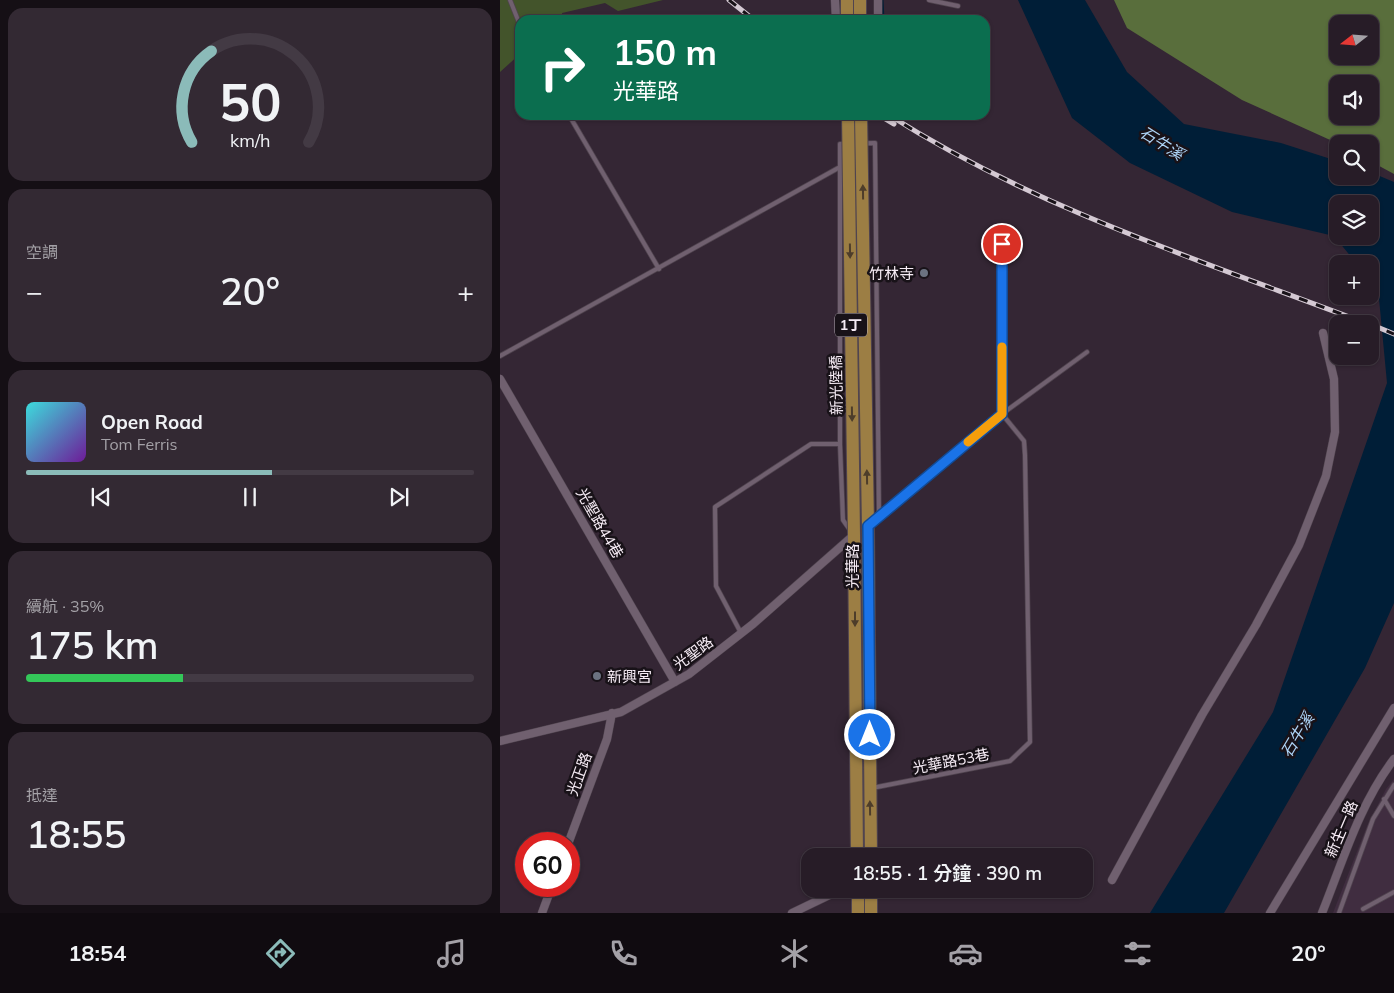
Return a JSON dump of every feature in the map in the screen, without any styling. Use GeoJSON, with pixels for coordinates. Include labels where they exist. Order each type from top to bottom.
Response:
{"type":"FeatureCollection","features":[{"type":"Feature","properties":{"kind":"main road"},"geometry":{"type":"LineString","coordinates":[[847,0],[847,15]]}},
{"type":"Feature","properties":{"kind":"main road"},"geometry":{"type":"LineString","coordinates":[[860,0],[860,15]]}},
{"type":"Feature","properties":{"kind":"main road","name":"新光陸橋"},"geometry":{"type":"LineString","coordinates":[[848,120],[854,535]]}},
{"type":"Feature","properties":{"kind":"main road","name":"新光陸橋"},"geometry":{"type":"LineString","coordinates":[[861,120],[868,526]]}},
{"type":"Feature","properties":{"kind":"main road","name":"光華路"},"geometry":{"type":"LineString","coordinates":[[868,526],[871,848]]}},
{"type":"Feature","properties":{"kind":"main road","name":"光華路"},"geometry":{"type":"LineString","coordinates":[[854,535],[857,848]]}},
{"type":"Feature","properties":{"kind":"main road"},"geometry":{"type":"LineString","coordinates":[[856,755],[870,754]]}},
{"type":"Feature","properties":{"kind":"main road"},"geometry":{"type":"LineString","coordinates":[[858,898],[858,913]]}},
{"type":"Feature","properties":{"kind":"main road"},"geometry":{"type":"LineString","coordinates":[[871,898],[871,913]]}},
{"type":"Feature","properties":{"kind":"street"},"geometry":{"type":"LineString","coordinates":[[835,0],[836,15]]}},
{"type":"Feature","properties":{"kind":"street"},"geometry":{"type":"LineString","coordinates":[[878,0],[878,15]]}},
{"type":"Feature","properties":{"kind":"street"},"geometry":{"type":"LineString","coordinates":[[1112,880],[1202,715],[1256,625],[1299,546],[1326,476],[1335,432],[1334,379],[1323,333]]}},
{"type":"Feature","properties":{"kind":"street","name":"光聖路44巷"},"geometry":{"type":"LineString","coordinates":[[500,379],[675,682]]}},
{"type":"Feature","properties":{"kind":"street","name":"光聖路"},"geometry":{"type":"LineString","coordinates":[[500,741],[620,712],[689,674],[741,633],[854,535],[868,526]]}},
{"type":"Feature","properties":{"kind":"street"},"geometry":{"type":"LineString","coordinates":[[1270,913],[1394,708]]}},
{"type":"Feature","properties":{"kind":"street","name":"光正路"},"geometry":{"type":"LineString","coordinates":[[572,832],[607,739],[612,713]]}},
{"type":"Feature","properties":{"kind":"street","name":"新生一路"},"geometry":{"type":"LineString","coordinates":[[1322,913],[1365,805],[1394,759]]}},
{"type":"Feature","properties":{"kind":"street"},"geometry":{"type":"LineString","coordinates":[[542,913],[548,897]]}},
{"type":"Feature","properties":{"kind":"street"},"geometry":{"type":"LineString","coordinates":[[792,913],[823,898]]}},
{"type":"Feature","properties":{"kind":"lane"},"geometry":{"type":"LineString","coordinates":[[510,0],[516,15]]}},
{"type":"Feature","properties":{"kind":"lane"},"geometry":{"type":"LineString","coordinates":[[929,0],[958,6]]}},
{"type":"Feature","properties":{"kind":"lane"},"geometry":{"type":"LineString","coordinates":[[572,120],[659,269]]}},
{"type":"Feature","properties":{"kind":"lane"},"geometry":{"type":"LineString","coordinates":[[854,535],[843,520],[840,444],[840,144],[875,143],[879,517]]}},
{"type":"Feature","properties":{"kind":"lane"},"geometry":{"type":"LineString","coordinates":[[500,356],[840,167]]}},
{"type":"Feature","properties":{"kind":"lane"},"geometry":{"type":"LineString","coordinates":[[1002,226],[1002,414]]}},
{"type":"Feature","properties":{"kind":"lane","name":"光華路"},"geometry":{"type":"LineString","coordinates":[[868,526],[1002,414],[1087,352]]}},
{"type":"Feature","properties":{"kind":"lane","name":"光華路53巷"},"geometry":{"type":"LineString","coordinates":[[870,789],[1010,761],[1030,742],[1024,441],[1002,414]]}},
{"type":"Feature","properties":{"kind":"lane"},"geometry":{"type":"LineString","coordinates":[[741,633],[716,586],[714,507],[811,444],[840,444]]}},
{"type":"Feature","properties":{"kind":"lane"},"geometry":{"type":"LineString","coordinates":[[1339,913],[1374,819],[1394,785]]}},
{"type":"Feature","properties":{"kind":"lane"},"geometry":{"type":"LineString","coordinates":[[1384,800],[1394,816]]}},
{"type":"Feature","properties":{"kind":"lane"},"geometry":{"type":"LineString","coordinates":[[1363,909],[1394,892]]}},
{"type":"Feature","properties":{"kind":"shaded area"},"geometry":{"type":"Polygon","coordinates":[[[1394,779],[1394,913],[1333,913],[1367,826],[1386,789],[1394,779]]]}},
{"type":"Feature","properties":{"kind":"green space"},"geometry":{"type":"Polygon","coordinates":[[[500,0],[663,0],[618,11],[605,3],[562,13],[562,15],[515,15],[515,58],[500,72],[500,0]]]}},
{"type":"Feature","properties":{"kind":"green space"},"geometry":{"type":"Polygon","coordinates":[[[1114,0],[1394,0],[1394,174],[1379,166],[1379,135],[1329,135],[1329,139],[1242,100],[1127,28],[1114,0]]]}},
{"type":"Feature","properties":{"kind":"water","name":"石牛溪"},"geometry":{"type":"Polygon","coordinates":[[[1018,0],[1085,0],[1127,72],[1184,124],[1281,143],[1329,158],[1329,185],[1379,185],[1379,176],[1394,182],[1394,603],[1365,668],[1224,913],[1150,913],[1273,712],[1387,383],[1379,299],[1379,255],[1350,255],[1341,245],[1379,245],[1379,195],[1329,195],[1329,235],[1232,212],[1130,163],[1072,118],[1018,0]]]}},
{"type":"Feature","properties":{"kind":"waterway"},"geometry":{"type":"LineString","coordinates":[[882,0],[883,15]]}},
{"type":"Feature","properties":{"kind":"railway"},"geometry":{"type":"LineString","coordinates":[[729,0],[748,15]]}},
{"type":"Feature","properties":{"kind":"railway"},"geometry":{"type":"LineString","coordinates":[[887,120],[894,124]]}},
{"type":"Feature","properties":{"kind":"railway"},"geometry":{"type":"LineString","coordinates":[[897,120],[1003,179],[1063,206],[1123,232],[1344,315]]}},
{"type":"Feature","properties":{"kind":"railway"},"geometry":{"type":"LineString","coordinates":[[1379,328],[1394,334]]}},
{"type":"Feature","properties":{"kind":"slow traffic"},"geometry":{"type":"LineString","coordinates":[[968,442],[1002,414],[1002,347]]}},
{"type":"Feature","properties":{"kind":"place","name":"竹林寺"},"geometry":{"type":"Point","coordinates":[924,273]}},
{"type":"Feature","properties":{"kind":"place","name":"新興宮"},"geometry":{"type":"Point","coordinates":[597,676]}},
{"type":"Feature","properties":{"kind":"route"},"geometry":{"type":"LineString","coordinates":[[870,735],[868,526],[1002,414],[1002,244]]}}]}
